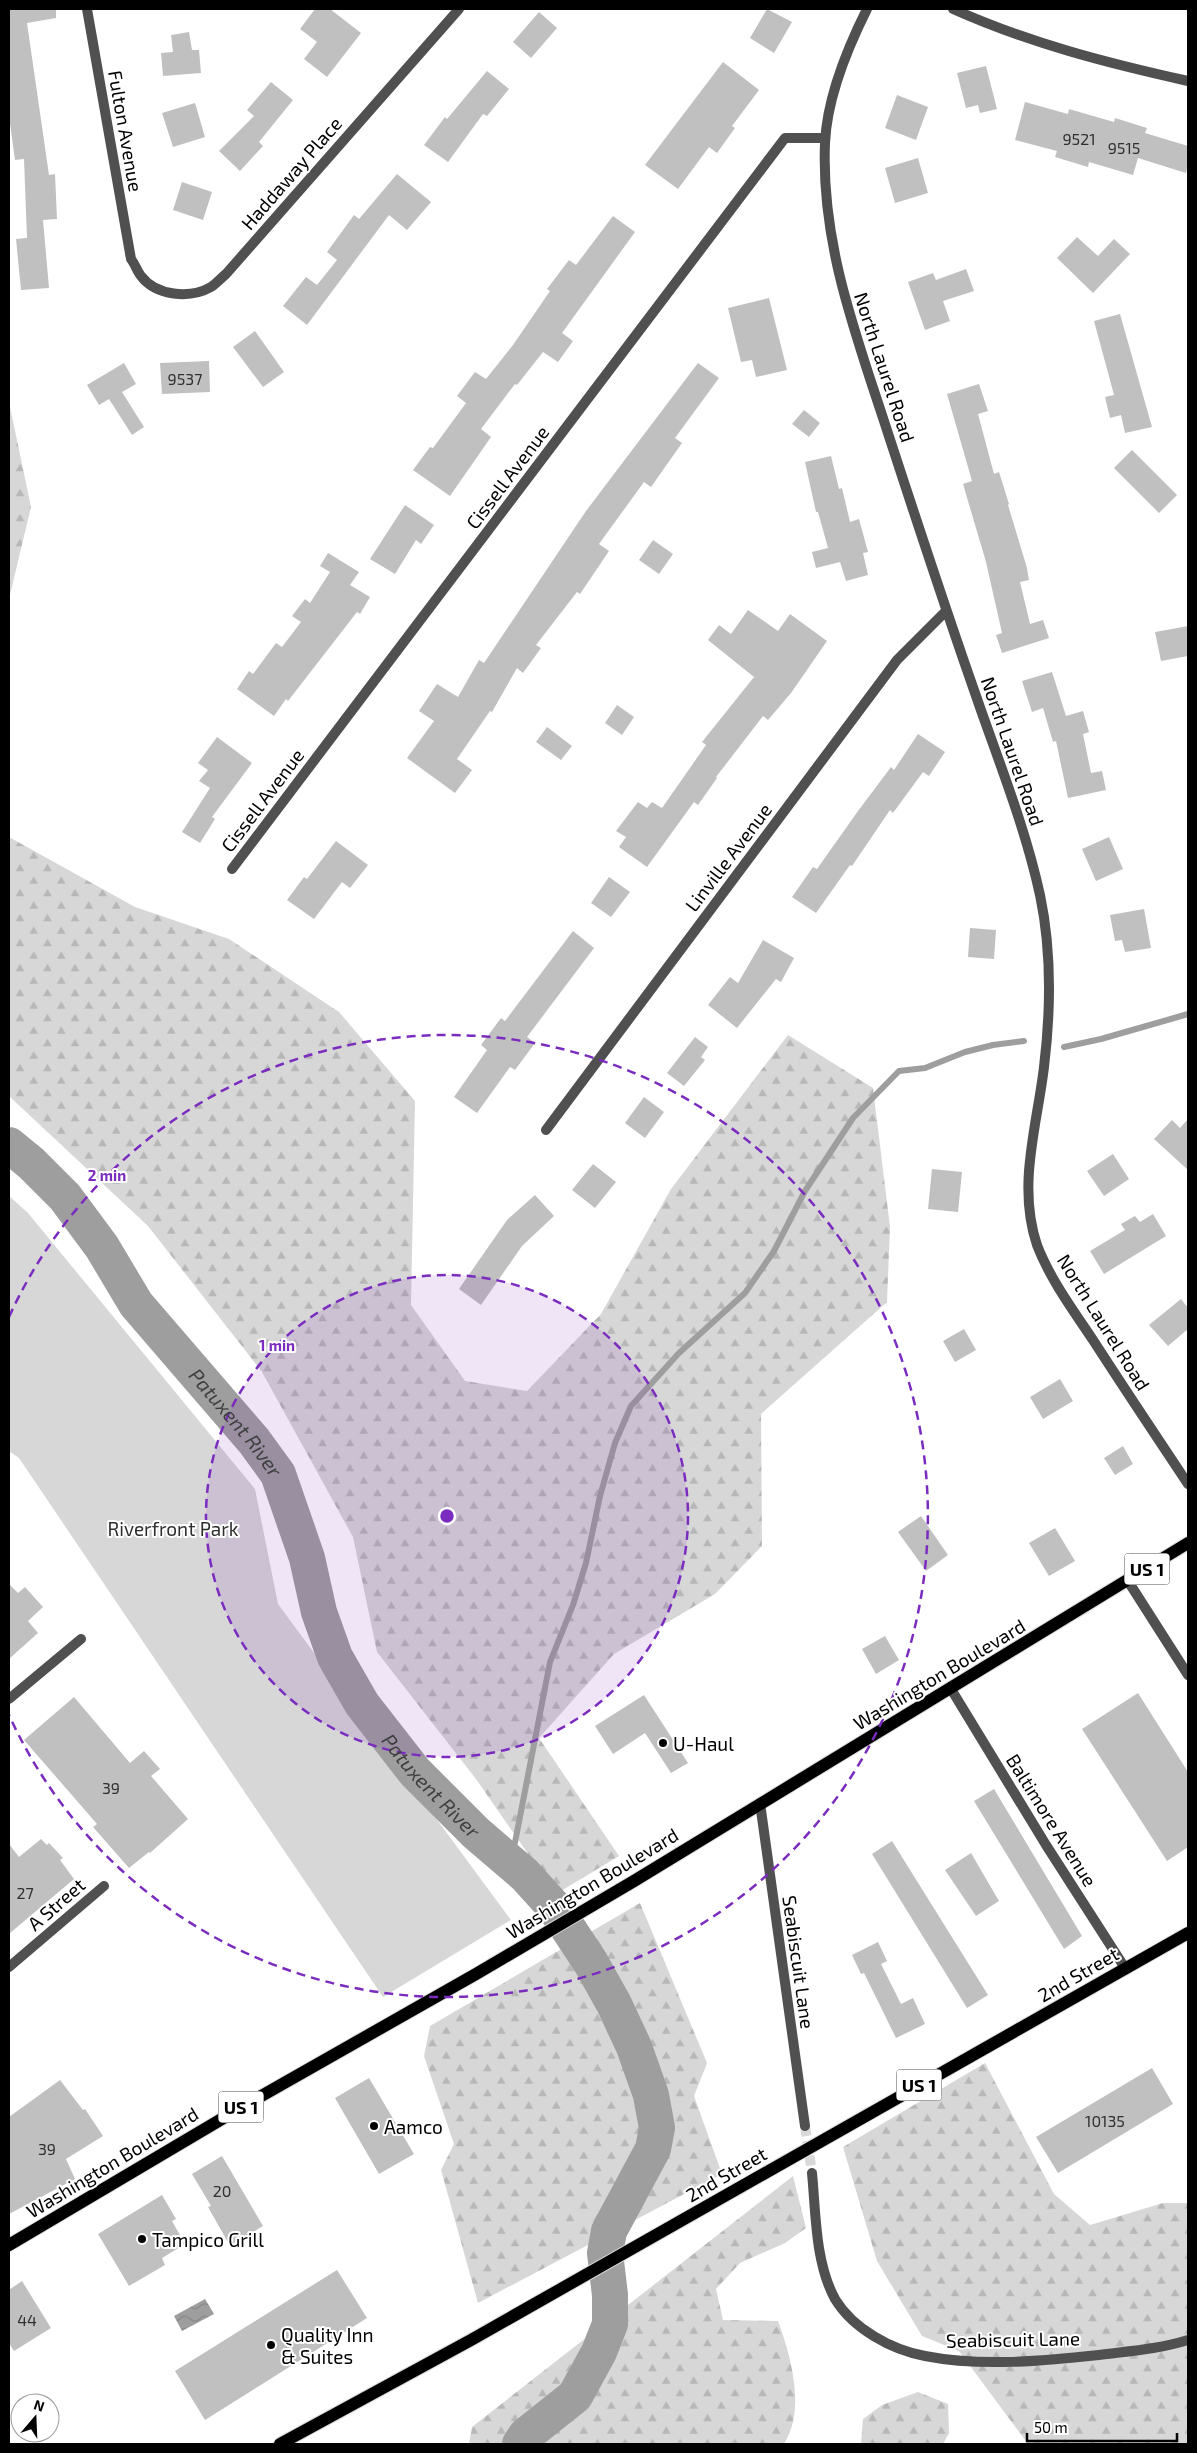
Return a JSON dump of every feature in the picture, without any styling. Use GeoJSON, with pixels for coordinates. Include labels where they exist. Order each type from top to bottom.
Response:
{"type":"FeatureCollection","features":[{"type":"Feature","properties":{"kind":"main road","name":"Washington Boulevard"},"geometry":{"type":"LineString","coordinates":[[9,2245],[242,2107],[476,1974],[634,1881],[1188,1543]]}},
{"type":"Feature","properties":{"kind":"main road","name":"2nd Street"},"geometry":{"type":"LineString","coordinates":[[280,2444],[471,2340],[1188,1933]]}},
{"type":"Feature","properties":{"kind":"street","name":"Fulton Avenue"},"geometry":{"type":"LineString","coordinates":[[87,9],[131,259]]}},
{"type":"Feature","properties":{"kind":"street","name":"Haddaway Place"},"geometry":{"type":"LineString","coordinates":[[131,259],[142,277],[158,289],[176,294],[194,293],[210,288],[226,274],[459,9]]}},
{"type":"Feature","properties":{"kind":"street","name":"North Laurel Road"},"geometry":{"type":"LineString","coordinates":[[867,9],[853,37],[836,87],[825,138],[825,202],[832,246],[845,302],[946,611],[1029,851],[1048,941],[1051,990],[1044,1067],[1027,1193],[1030,1218],[1038,1247],[1059,1289],[1188,1484]]}},
{"type":"Feature","properties":{"kind":"street"},"geometry":{"type":"LineString","coordinates":[[954,9],[1026,39],[1134,69],[1188,81]]}},
{"type":"Feature","properties":{"kind":"street","name":"Cissell Avenue"},"geometry":{"type":"LineString","coordinates":[[232,869],[785,138],[825,138]]}},
{"type":"Feature","properties":{"kind":"street","name":"Linville Avenue"},"geometry":{"type":"LineString","coordinates":[[546,1130],[897,660],[946,611]]}},
{"type":"Feature","properties":{"kind":"street"},"geometry":{"type":"LineString","coordinates":[[1128,1581],[1188,1675]]}},
{"type":"Feature","properties":{"kind":"street"},"geometry":{"type":"LineString","coordinates":[[9,1699],[80,1639]]}},
{"type":"Feature","properties":{"kind":"street","name":"Baltimore Avenue"},"geometry":{"type":"LineString","coordinates":[[951,1689],[1046,1845],[1125,1968]]}},
{"type":"Feature","properties":{"kind":"street","name":"Seabiscuit Lane"},"geometry":{"type":"LineString","coordinates":[[760,1803],[804,2126]]}},
{"type":"Feature","properties":{"kind":"street","name":"A Street"},"geometry":{"type":"LineString","coordinates":[[9,1967],[104,1886]]}},
{"type":"Feature","properties":{"kind":"street","name":"Seabiscuit Lane"},"geometry":{"type":"LineString","coordinates":[[812,2173],[822,2269],[836,2300],[854,2322],[876,2338],[924,2356],[991,2361],[1054,2360],[1164,2348],[1188,2340]]}},
{"type":"Feature","properties":{"kind":"green space"},"geometry":{"type":"Polygon","coordinates":[[[9,402],[31,507],[9,599],[9,402]]]}},
{"type":"Feature","properties":{"kind":"green space"},"geometry":{"type":"Polygon","coordinates":[[[9,837],[135,907],[229,939],[339,1012],[415,1101],[411,1305],[465,1381],[527,1391],[601,1314],[671,1189],[788,1035],[873,1088],[890,1227],[887,1302],[761,1414],[762,1546],[715,1594],[614,1654],[539,1738],[619,1856],[556,1894],[476,1779],[377,1652],[353,1537],[262,1372],[148,1226],[9,1096],[9,837]]]}},
{"type":"Feature","properties":{"kind":"green space","name":"Riverfront Park"},"geometry":{"type":"Polygon","coordinates":[[[9,1196],[28,1213],[255,1489],[278,1604],[511,1920],[383,1997],[19,1458],[9,1451],[9,1196]]]}},
{"type":"Feature","properties":{"kind":"green space"},"geometry":{"type":"Polygon","coordinates":[[[640,1903],[707,2063],[694,2096],[722,2174],[478,2303],[441,2170],[454,2144],[424,2056],[430,2026],[640,1903]]]}},
{"type":"Feature","properties":{"kind":"green space"},"geometry":{"type":"Polygon","coordinates":[[[985,2063],[1054,2194],[1090,2225],[1163,2203],[1188,2203],[1188,2444],[1028,2444],[959,2351],[922,2336],[877,2261],[843,2147],[985,2063]]]}},
{"type":"Feature","properties":{"kind":"green space"},"geometry":{"type":"Polygon","coordinates":[[[793,2176],[806,2228],[785,2243],[740,2263],[716,2289],[723,2320],[778,2321],[788,2350],[795,2399],[791,2430],[784,2444],[469,2444],[472,2427],[793,2176]]]}},
{"type":"Feature","properties":{"kind":"green space"},"geometry":{"type":"Polygon","coordinates":[[[918,2392],[948,2404],[949,2433],[943,2444],[861,2444],[863,2419],[882,2405],[918,2392]]]}},
{"type":"Feature","properties":{"kind":"water"},"geometry":{"type":"Polygon","coordinates":[[[205,2299],[214,2314],[182,2331],[174,2316],[205,2299]]]}},
{"type":"Feature","properties":{"kind":"building"},"geometry":{"type":"Polygon","coordinates":[[[9,9],[56,9],[56,18],[27,23],[49,175],[55,174],[57,219],[43,220],[49,288],[21,290],[16,239],[27,238],[24,159],[15,160],[9,116],[9,9]]]}},
{"type":"Feature","properties":{"kind":"building"},"geometry":{"type":"Polygon","coordinates":[[[315,9],[330,9],[361,33],[327,77],[304,59],[317,42],[300,29],[315,9]]]}},
{"type":"Feature","properties":{"kind":"building"},"geometry":{"type":"Polygon","coordinates":[[[767,9],[792,22],[774,53],[750,38],[767,9]]]}},
{"type":"Feature","properties":{"kind":"building"},"geometry":{"type":"Polygon","coordinates":[[[539,12],[557,28],[531,58],[513,42],[539,12]]]}},
{"type":"Feature","properties":{"kind":"building"},"geometry":{"type":"Polygon","coordinates":[[[189,32],[192,50],[199,50],[201,73],[163,76],[161,53],[173,52],[171,35],[189,32]]]}},
{"type":"Feature","properties":{"kind":"building"},"geometry":{"type":"Polygon","coordinates":[[[723,62],[759,90],[732,126],[735,128],[717,153],[709,147],[678,189],[645,165],[723,62]]]}},
{"type":"Feature","properties":{"kind":"building"},"geometry":{"type":"Polygon","coordinates":[[[986,66],[997,109],[980,113],[978,105],[966,108],[957,73],[986,66]]]}},
{"type":"Feature","properties":{"kind":"building"},"geometry":{"type":"Polygon","coordinates":[[[487,71],[509,89],[487,116],[483,114],[448,162],[424,145],[445,117],[447,119],[487,71]]]}},
{"type":"Feature","properties":{"kind":"building"},"geometry":{"type":"Polygon","coordinates":[[[271,82],[293,100],[259,142],[263,146],[240,171],[219,151],[254,116],[247,110],[271,82]]]}},
{"type":"Feature","properties":{"kind":"building"},"geometry":{"type":"Polygon","coordinates":[[[897,95],[928,107],[916,140],[885,128],[897,95]]]}},
{"type":"Feature","properties":{"kind":"building"},"geometry":{"type":"Polygon","coordinates":[[[1025,102],[1068,114],[1069,109],[1114,122],[1115,118],[1147,128],[1145,133],[1188,146],[1186,173],[1138,158],[1133,175],[1089,162],[1088,167],[1055,157],[1057,151],[1015,140],[1025,102]]]}},
{"type":"Feature","properties":{"kind":"building"},"geometry":{"type":"Polygon","coordinates":[[[195,103],[205,137],[173,147],[162,113],[195,103]]]}},
{"type":"Feature","properties":{"kind":"building"},"geometry":{"type":"Polygon","coordinates":[[[918,158],[928,193],[895,203],[885,168],[918,158]]]}},
{"type":"Feature","properties":{"kind":"building"},"geometry":{"type":"Polygon","coordinates":[[[397,174],[431,202],[407,230],[389,215],[307,325],[283,306],[306,277],[317,285],[337,260],[327,252],[354,215],[359,219],[397,174]]]}},
{"type":"Feature","properties":{"kind":"building"},"geometry":{"type":"Polygon","coordinates":[[[182,182],[212,192],[203,220],[173,210],[182,182]]]}},
{"type":"Feature","properties":{"kind":"building"},"geometry":{"type":"Polygon","coordinates":[[[613,216],[635,232],[562,333],[573,341],[558,362],[543,352],[517,385],[515,384],[481,429],[491,437],[450,496],[413,470],[430,447],[433,448],[466,403],[457,396],[475,372],[486,379],[513,345],[550,291],[547,289],[569,260],[576,265],[613,216]]]}},
{"type":"Feature","properties":{"kind":"building"},"geometry":{"type":"Polygon","coordinates":[[[1077,237],[1098,256],[1114,239],[1130,254],[1093,293],[1057,258],[1077,237]]]}},
{"type":"Feature","properties":{"kind":"building"},"geometry":{"type":"Polygon","coordinates":[[[966,269],[974,291],[943,301],[950,321],[925,330],[908,282],[933,273],[936,280],[966,269]]]}},
{"type":"Feature","properties":{"kind":"building"},"geometry":{"type":"Polygon","coordinates":[[[769,298],[787,370],[756,377],[752,360],[741,362],[728,308],[769,298]]]}},
{"type":"Feature","properties":{"kind":"building"},"geometry":{"type":"Polygon","coordinates":[[[1120,314],[1152,427],[1125,433],[1121,415],[1110,418],[1105,397],[1114,395],[1094,321],[1120,314]]]}},
{"type":"Feature","properties":{"kind":"building"},"geometry":{"type":"Polygon","coordinates":[[[255,331],[284,372],[263,387],[233,347],[255,331]]]}},
{"type":"Feature","properties":{"kind":"building"},"geometry":{"type":"Polygon","coordinates":[[[209,361],[210,392],[162,394],[160,363],[209,361]]]}},
{"type":"Feature","properties":{"kind":"building"},"geometry":{"type":"Polygon","coordinates":[[[124,363],[136,384],[122,392],[144,427],[132,435],[109,399],[99,405],[87,385],[124,363]]]}},
{"type":"Feature","properties":{"kind":"building"},"geometry":{"type":"Polygon","coordinates":[[[698,363],[719,378],[675,438],[682,443],[651,487],[644,482],[599,544],[609,551],[580,594],[577,592],[536,645],[541,648],[523,673],[517,668],[492,712],[490,711],[457,759],[472,770],[455,793],[407,758],[434,721],[419,711],[437,684],[458,697],[479,660],[484,663],[586,511],[698,363]]]}},
{"type":"Feature","properties":{"kind":"building"},"geometry":{"type":"Polygon","coordinates":[[[979,384],[988,411],[978,414],[994,474],[999,472],[1027,568],[1029,580],[1020,582],[1030,624],[1043,620],[1049,638],[1002,653],[996,635],[1002,633],[986,562],[963,484],[972,481],[947,394],[979,384]]]}},
{"type":"Feature","properties":{"kind":"building"},"geometry":{"type":"Polygon","coordinates":[[[804,410],[820,423],[809,437],[792,424],[804,410]]]}},
{"type":"Feature","properties":{"kind":"building"},"geometry":{"type":"Polygon","coordinates":[[[1132,450],[1177,495],[1159,513],[1114,468],[1132,450]]]}},
{"type":"Feature","properties":{"kind":"building"},"geometry":{"type":"Polygon","coordinates":[[[831,456],[839,489],[842,488],[850,522],[859,519],[868,552],[863,553],[868,575],[846,581],[840,562],[816,568],[812,552],[828,548],[818,512],[816,512],[805,462],[831,456]]]}},
{"type":"Feature","properties":{"kind":"building"},"geometry":{"type":"Polygon","coordinates":[[[405,505],[434,525],[421,544],[416,540],[395,574],[370,559],[405,505]]]}},
{"type":"Feature","properties":{"kind":"building"},"geometry":{"type":"Polygon","coordinates":[[[653,540],[673,554],[659,574],[639,560],[653,540]]]}},
{"type":"Feature","properties":{"kind":"building"},"geometry":{"type":"Polygon","coordinates":[[[328,553],[359,572],[350,585],[370,597],[360,614],[357,612],[288,701],[286,699],[274,716],[237,689],[249,671],[253,674],[276,643],[282,647],[301,622],[292,616],[305,599],[310,603],[330,572],[320,566],[328,553]]]}},
{"type":"Feature","properties":{"kind":"building"},"geometry":{"type":"Polygon","coordinates":[[[748,610],[778,631],[790,614],[827,641],[791,693],[768,720],[763,716],[716,777],[698,805],[694,802],[647,867],[619,847],[626,837],[616,831],[638,802],[647,808],[652,802],[662,808],[706,745],[702,742],[754,677],[708,640],[719,625],[731,634],[748,610]]]}},
{"type":"Feature","properties":{"kind":"building"},"geometry":{"type":"Polygon","coordinates":[[[1188,626],[1188,656],[1161,661],[1155,632],[1188,626]]]}},
{"type":"Feature","properties":{"kind":"building"},"geometry":{"type":"Polygon","coordinates":[[[1052,672],[1066,716],[1083,711],[1089,732],[1083,734],[1091,773],[1102,771],[1106,790],[1068,798],[1056,741],[1053,742],[1043,708],[1032,712],[1022,681],[1052,672]]]}},
{"type":"Feature","properties":{"kind":"building"},"geometry":{"type":"Polygon","coordinates":[[[617,705],[634,717],[622,735],[605,723],[617,705]]]}},
{"type":"Feature","properties":{"kind":"building"},"geometry":{"type":"Polygon","coordinates":[[[547,727],[572,746],[561,760],[536,742],[547,727]]]}},
{"type":"Feature","properties":{"kind":"building"},"geometry":{"type":"Polygon","coordinates":[[[918,734],[945,752],[929,776],[923,772],[893,813],[890,810],[852,866],[850,865],[816,913],[792,897],[813,867],[817,869],[891,767],[894,770],[918,734]]]}},
{"type":"Feature","properties":{"kind":"building"},"geometry":{"type":"Polygon","coordinates":[[[217,737],[252,763],[212,817],[215,819],[200,843],[182,832],[210,788],[199,781],[208,770],[198,763],[217,737]]]}},
{"type":"Feature","properties":{"kind":"building"},"geometry":{"type":"Polygon","coordinates":[[[1109,837],[1123,869],[1096,881],[1082,849],[1109,837]]]}},
{"type":"Feature","properties":{"kind":"building"},"geometry":{"type":"Polygon","coordinates":[[[336,841],[368,865],[350,888],[342,882],[314,919],[287,900],[304,877],[307,879],[336,841]]]}},
{"type":"Feature","properties":{"kind":"building"},"geometry":{"type":"Polygon","coordinates":[[[609,877],[630,892],[611,917],[591,903],[609,877]]]}},
{"type":"Feature","properties":{"kind":"building"},"geometry":{"type":"Polygon","coordinates":[[[1144,909],[1151,948],[1125,952],[1122,940],[1115,941],[1110,915],[1144,909]]]}},
{"type":"Feature","properties":{"kind":"building"},"geometry":{"type":"Polygon","coordinates":[[[970,928],[996,930],[994,959],[968,957],[970,928]]]}},
{"type":"Feature","properties":{"kind":"building"},"geometry":{"type":"Polygon","coordinates":[[[573,931],[594,948],[527,1037],[535,1043],[515,1070],[510,1067],[477,1113],[454,1097],[487,1050],[481,1045],[501,1018],[505,1021],[573,931]]]}},
{"type":"Feature","properties":{"kind":"building"},"geometry":{"type":"Polygon","coordinates":[[[763,940],[794,958],[781,982],[776,979],[737,1028],[708,1005],[730,977],[738,983],[763,940]]]}},
{"type":"Feature","properties":{"kind":"building"},"geometry":{"type":"Polygon","coordinates":[[[695,1037],[708,1047],[701,1057],[705,1060],[684,1086],[667,1073],[695,1037]]]}},
{"type":"Feature","properties":{"kind":"building"},"geometry":{"type":"Polygon","coordinates":[[[644,1097],[664,1112],[645,1138],[625,1123],[644,1097]]]}},
{"type":"Feature","properties":{"kind":"building"},"geometry":{"type":"Polygon","coordinates":[[[1188,1119],[1188,1170],[1154,1139],[1172,1120],[1180,1128],[1188,1119]]]}},
{"type":"Feature","properties":{"kind":"building"},"geometry":{"type":"Polygon","coordinates":[[[1113,1154],[1129,1179],[1104,1196],[1087,1171],[1113,1154]]]}},
{"type":"Feature","properties":{"kind":"building"},"geometry":{"type":"Polygon","coordinates":[[[593,1164],[616,1182],[595,1208],[572,1190],[593,1164]]]}},
{"type":"Feature","properties":{"kind":"building"},"geometry":{"type":"Polygon","coordinates":[[[932,1169],[962,1172],[958,1212],[928,1209],[932,1169]]]}},
{"type":"Feature","properties":{"kind":"building"},"geometry":{"type":"Polygon","coordinates":[[[535,1195],[554,1216],[522,1246],[481,1305],[459,1289],[507,1220],[535,1195]]]}},
{"type":"Feature","properties":{"kind":"building"},"geometry":{"type":"Polygon","coordinates":[[[1153,1214],[1166,1236],[1104,1274],[1090,1251],[1125,1230],[1121,1224],[1135,1216],[1140,1222],[1153,1214]]]}},
{"type":"Feature","properties":{"kind":"building"},"geometry":{"type":"Polygon","coordinates":[[[1181,1299],[1188,1308],[1188,1329],[1168,1346],[1149,1325],[1181,1299]]]}},
{"type":"Feature","properties":{"kind":"building"},"geometry":{"type":"Polygon","coordinates":[[[964,1329],[976,1350],[955,1362],[943,1341],[964,1329]]]}},
{"type":"Feature","properties":{"kind":"building"},"geometry":{"type":"Polygon","coordinates":[[[1060,1379],[1073,1401],[1043,1419],[1030,1397],[1060,1379]]]}},
{"type":"Feature","properties":{"kind":"building"},"geometry":{"type":"Polygon","coordinates":[[[1123,1446],[1133,1464],[1115,1475],[1104,1458],[1123,1446]]]}},
{"type":"Feature","properties":{"kind":"building"},"geometry":{"type":"Polygon","coordinates":[[[921,1516],[948,1555],[926,1571],[898,1532],[921,1516]]]}},
{"type":"Feature","properties":{"kind":"building"},"geometry":{"type":"Polygon","coordinates":[[[1055,1528],[1075,1561],[1049,1576],[1029,1543],[1055,1528]]]}},
{"type":"Feature","properties":{"kind":"building"},"geometry":{"type":"Polygon","coordinates":[[[9,1584],[18,1593],[25,1587],[43,1607],[28,1621],[38,1633],[9,1659],[9,1584]]]}},
{"type":"Feature","properties":{"kind":"building"},"geometry":{"type":"Polygon","coordinates":[[[885,1636],[899,1660],[876,1674],[862,1649],[885,1636]]]}},
{"type":"Feature","properties":{"kind":"building"},"geometry":{"type":"Polygon","coordinates":[[[1138,1693],[1188,1772],[1188,1847],[1167,1861],[1082,1729],[1138,1693]]]}},
{"type":"Feature","properties":{"kind":"building","name":"U-Haul"},"geometry":{"type":"Polygon","coordinates":[[[644,1695],[688,1763],[671,1773],[645,1733],[613,1754],[595,1726],[644,1695]]]}},
{"type":"Feature","properties":{"kind":"building"},"geometry":{"type":"Polygon","coordinates":[[[74,1697],[130,1763],[144,1751],[160,1769],[151,1776],[188,1819],[150,1853],[129,1868],[93,1827],[97,1824],[24,1740],[74,1697]]]}},
{"type":"Feature","properties":{"kind":"building"},"geometry":{"type":"Polygon","coordinates":[[[994,1789],[1082,1936],[1064,1949],[974,1801],[994,1789]]]}},
{"type":"Feature","properties":{"kind":"building"},"geometry":{"type":"Polygon","coordinates":[[[41,1839],[47,1845],[49,1843],[63,1858],[60,1860],[74,1879],[9,1934],[9,1844],[19,1857],[41,1839]]]}},
{"type":"Feature","properties":{"kind":"building"},"geometry":{"type":"Polygon","coordinates":[[[892,1841],[988,1995],[967,2008],[872,1854],[892,1841]]]}},
{"type":"Feature","properties":{"kind":"building"},"geometry":{"type":"Polygon","coordinates":[[[971,1853],[999,1901],[976,1916],[945,1870],[971,1853]]]}},
{"type":"Feature","properties":{"kind":"building"},"geometry":{"type":"Polygon","coordinates":[[[878,1942],[887,1961],[881,1964],[901,2004],[913,1998],[925,2024],[896,2038],[864,1973],[861,1974],[852,1955],[878,1942]]]}},
{"type":"Feature","properties":{"kind":"building"},"geometry":{"type":"Polygon","coordinates":[[[1152,2068],[1173,2104],[1058,2173],[1036,2137],[1152,2068]]]}},
{"type":"Feature","properties":{"kind":"building","name":"Aamco"},"geometry":{"type":"Polygon","coordinates":[[[369,2078],[414,2154],[379,2174],[335,2098],[369,2078]]]}},
{"type":"Feature","properties":{"kind":"building"},"geometry":{"type":"Polygon","coordinates":[[[60,2080],[83,2110],[85,2109],[103,2136],[66,2159],[75,2179],[9,2214],[9,2117],[60,2080]]]}},
{"type":"Feature","properties":{"kind":"building"},"geometry":{"type":"Polygon","coordinates":[[[222,2156],[263,2226],[230,2246],[208,2207],[211,2206],[192,2174],[222,2156]]]}},
{"type":"Feature","properties":{"kind":"building","name":"Tampico Grill"},"geometry":{"type":"Polygon","coordinates":[[[162,2195],[176,2219],[172,2221],[185,2244],[162,2258],[165,2265],[129,2286],[98,2234],[162,2195]]]}},
{"type":"Feature","properties":{"kind":"building","name":"Quality Inn & Suites"},"geometry":{"type":"Polygon","coordinates":[[[337,2270],[367,2318],[205,2420],[175,2371],[337,2270]]]}},
{"type":"Feature","properties":{"kind":"building"},"geometry":{"type":"Polygon","coordinates":[[[22,2281],[51,2328],[14,2351],[9,2343],[9,2290],[22,2281]]]}},
{"type":"Feature","properties":{"kind":"waterway"},"geometry":{"type":"LineString","coordinates":[[1064,1047],[1101,1039],[1188,1014]]}},
{"type":"Feature","properties":{"kind":"waterway"},"geometry":{"type":"LineString","coordinates":[[511,1863],[550,1662],[573,1605],[586,1563],[600,1496],[615,1443],[631,1406],[679,1353],[745,1293],[774,1251],[805,1191],[853,1118],[899,1071],[925,1068],[965,1052],[993,1045],[1024,1041]]}},
{"type":"Feature","properties":{"kind":"waterway","name":"Patuxent River"},"geometry":{"type":"LineString","coordinates":[[9,1145],[31,1163],[65,1197],[102,1247],[136,1304],[254,1441],[278,1474],[307,1558],[319,1612],[335,1657],[362,1704],[415,1772],[476,1833],[525,1875],[554,1907],[591,1963],[614,2004],[634,2047],[651,2095],[657,2128],[653,2149],[609,2231],[605,2253],[610,2295],[610,2324],[599,2352],[575,2396],[526,2435],[520,2444]]}},
{"type":"Feature","properties":{"kind":"tunnel"},"geometry":{"type":"LineString","coordinates":[[805,2126],[812,2173]]}},
{"type":"Feature","properties":{"kind":"place","name":"U-Haul"},"geometry":{"type":"Point","coordinates":[663,1743]}},
{"type":"Feature","properties":{"kind":"place","name":"Aamco"},"geometry":{"type":"Point","coordinates":[374,2126]}},
{"type":"Feature","properties":{"kind":"place","name":"Tampico Grill"},"geometry":{"type":"Point","coordinates":[142,2239]}},
{"type":"Feature","properties":{"kind":"place","name":"Quality Inn & Suites"},"geometry":{"type":"Point","coordinates":[271,2345]}}]}
